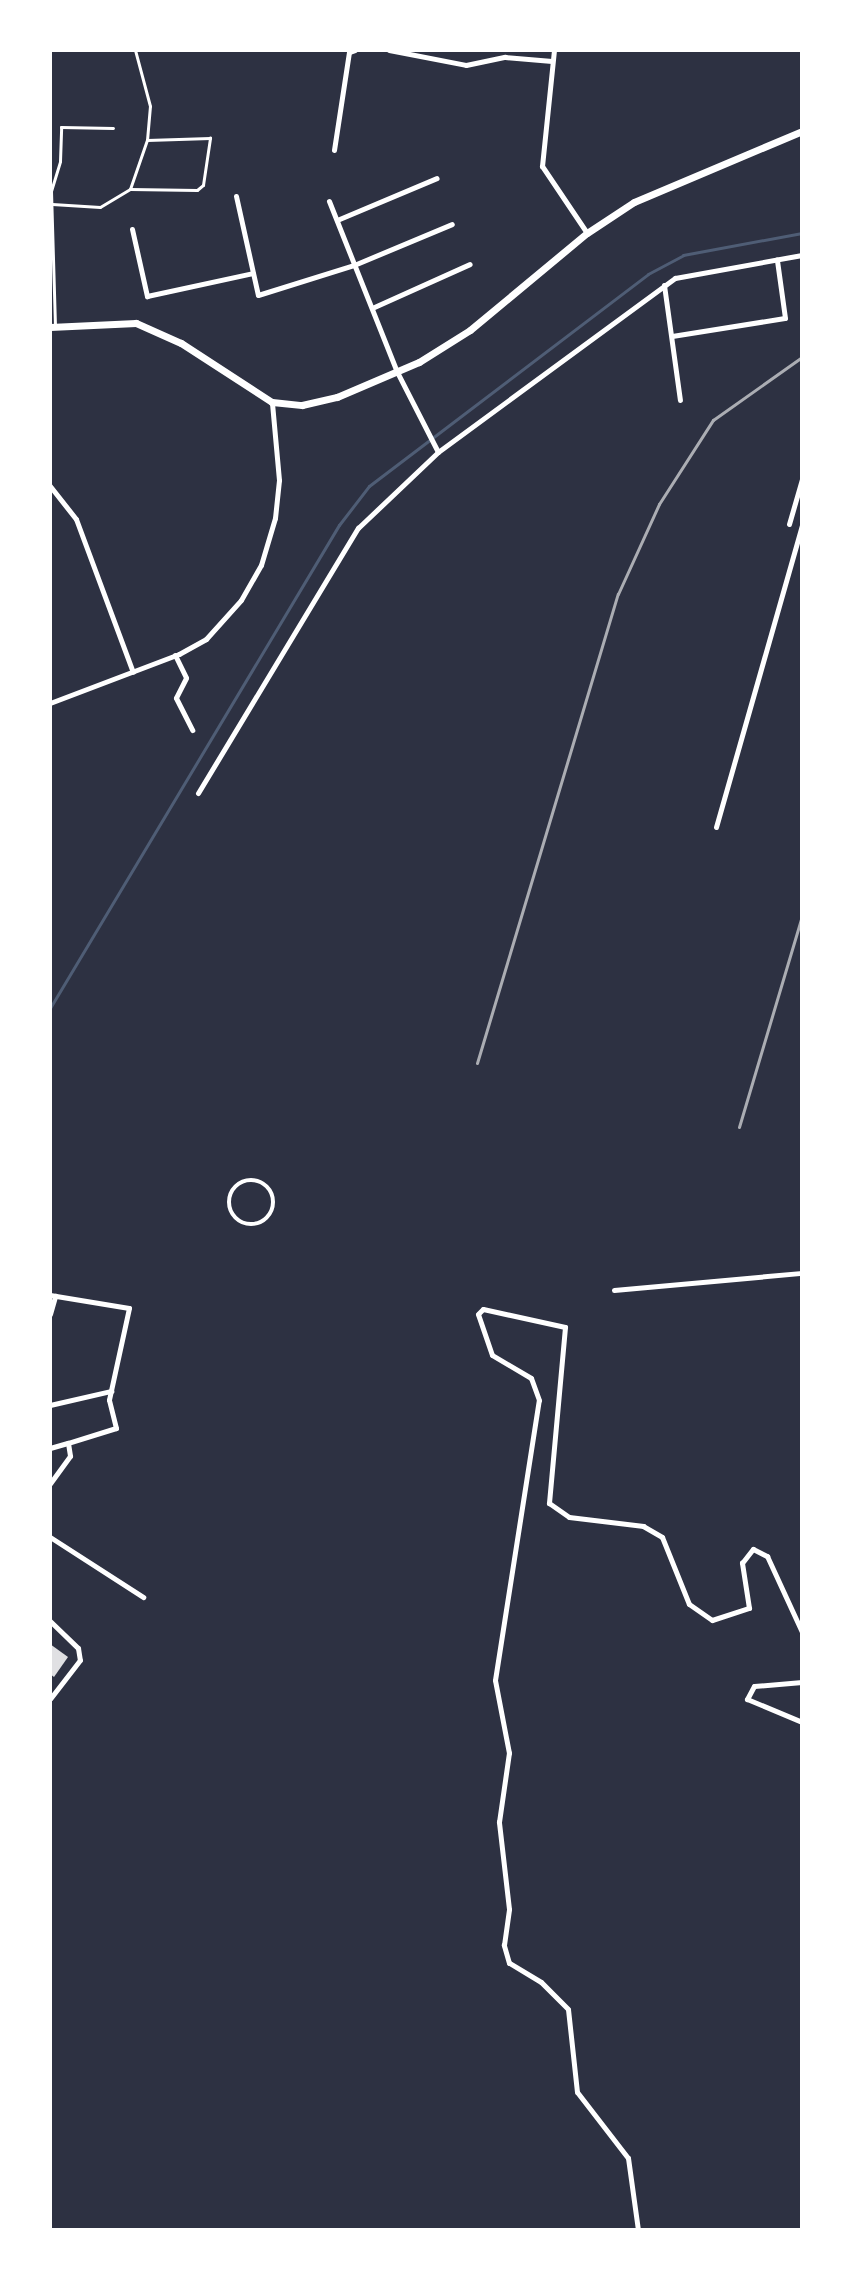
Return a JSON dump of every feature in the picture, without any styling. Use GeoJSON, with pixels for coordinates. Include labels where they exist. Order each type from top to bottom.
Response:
{"type":"FeatureCollection","features":[{"type":"Feature","properties":{"kind":"main road"},"geometry":{"type":"LineString","coordinates":[[53,326],[115,321],[155,329],[272,402],[302,405],[337,397],[397,372],[470,330],[587,233],[659,188],[802,131]]}},
{"type":"Feature","properties":{"kind":"street"},"geometry":{"type":"LineString","coordinates":[[334,150],[349,52],[355,50]]}},
{"type":"Feature","properties":{"kind":"street"},"geometry":{"type":"LineString","coordinates":[[389,50],[466,65],[505,57],[552,61]]}},
{"type":"Feature","properties":{"kind":"street"},"geometry":{"type":"LineString","coordinates":[[554,50],[542,166],[587,233]]}},
{"type":"Feature","properties":{"kind":"street"},"geometry":{"type":"LineString","coordinates":[[337,220],[437,178]]}},
{"type":"Feature","properties":{"kind":"street"},"geometry":{"type":"LineString","coordinates":[[236,196],[258,295],[354,265],[452,224]]}},
{"type":"Feature","properties":{"kind":"street"},"geometry":{"type":"LineString","coordinates":[[329,201],[397,372],[419,422],[438,452]]}},
{"type":"Feature","properties":{"kind":"street"},"geometry":{"type":"LineString","coordinates":[[132,229],[147,296],[253,273]]}},
{"type":"Feature","properties":{"kind":"street"},"geometry":{"type":"LineString","coordinates":[[198,793],[358,528],[438,452],[675,278],[802,255]]}},
{"type":"Feature","properties":{"kind":"street"},"geometry":{"type":"LineString","coordinates":[[672,336],[785,318],[777,260]]}},
{"type":"Feature","properties":{"kind":"street"},"geometry":{"type":"LineString","coordinates":[[372,308],[470,264]]}},
{"type":"Feature","properties":{"kind":"street"},"geometry":{"type":"LineString","coordinates":[[664,285],[680,400]]}},
{"type":"Feature","properties":{"kind":"street"},"geometry":{"type":"LineString","coordinates":[[50,703],[175,655],[206,639],[241,600],[261,565],[275,518],[279,480],[272,402]]}},
{"type":"Feature","properties":{"kind":"street"},"geometry":{"type":"LineString","coordinates":[[789,524],[802,479]]}},
{"type":"Feature","properties":{"kind":"street"},"geometry":{"type":"LineString","coordinates":[[50,486],[76,519],[133,672]]}},
{"type":"Feature","properties":{"kind":"street"},"geometry":{"type":"LineString","coordinates":[[716,827],[802,525]]}},
{"type":"Feature","properties":{"kind":"street"},"geometry":{"type":"LineString","coordinates":[[175,655],[186,678],[176,698],[192,730]]}},
{"type":"Feature","properties":{"kind":"street"},"geometry":{"type":"LineString","coordinates":[[255,1181],[269,1190],[272,1207],[263,1221],[246,1224],[232,1215],[229,1198],[238,1184],[255,1181]]}},
{"type":"Feature","properties":{"kind":"street"},"geometry":{"type":"LineString","coordinates":[[614,1290],[802,1273]]}},
{"type":"Feature","properties":{"kind":"street"},"geometry":{"type":"LineString","coordinates":[[50,1314],[52,1295],[129,1308],[111,1391],[116,1428],[50,1448]]}},
{"type":"Feature","properties":{"kind":"street"},"geometry":{"type":"LineString","coordinates":[[638,2230],[628,2158],[577,2092],[568,2009],[541,1982],[509,1963],[504,1945],[509,1909],[499,1822],[509,1753],[495,1680],[539,1400],[531,1378],[492,1355],[478,1314],[483,1309],[565,1327],[549,1503],[569,1517],[643,1526],[662,1537],[689,1604],[712,1620],[749,1608],[742,1563],[753,1549],[767,1556],[802,1632]]}},
{"type":"Feature","properties":{"kind":"street"},"geometry":{"type":"LineString","coordinates":[[50,1405],[111,1391]]}},
{"type":"Feature","properties":{"kind":"street"},"geometry":{"type":"LineString","coordinates":[[50,1484],[70,1456],[68,1443]]}},
{"type":"Feature","properties":{"kind":"street"},"geometry":{"type":"LineString","coordinates":[[50,1537],[143,1597]]}},
{"type":"Feature","properties":{"kind":"street"},"geometry":{"type":"LineString","coordinates":[[50,1621],[74,1643],[80,1660],[50,1699]]}},
{"type":"Feature","properties":{"kind":"street"},"geometry":{"type":"LineString","coordinates":[[802,1682],[754,1686],[747,1699],[802,1722]]}},
{"type":"Feature","properties":{"kind":"lane"},"geometry":{"type":"LineString","coordinates":[[130,189],[147,140],[150,106],[135,50]]}},
{"type":"Feature","properties":{"kind":"lane"},"geometry":{"type":"LineString","coordinates":[[53,326],[52,204],[61,127],[113,128]]}},
{"type":"Feature","properties":{"kind":"lane"},"geometry":{"type":"LineString","coordinates":[[52,204],[100,207],[130,189],[197,190],[207,179],[210,138],[147,140]]}},
{"type":"Feature","properties":{"kind":"building"},"geometry":{"type":"Polygon","coordinates":[[[50,1644],[68,1657],[54,1677],[50,1674],[50,1644]]]}},
{"type":"Feature","properties":{"kind":"waterway"},"geometry":{"type":"LineString","coordinates":[[50,1008],[339,525],[369,486],[648,274],[683,255],[802,233]]}},
{"type":"Feature","properties":{"kind":"railway"},"geometry":{"type":"LineString","coordinates":[[477,1063],[618,594],[659,504],[713,420],[802,357]]}},
{"type":"Feature","properties":{"kind":"railway"},"geometry":{"type":"LineString","coordinates":[[739,1127],[802,915]]}}]}
